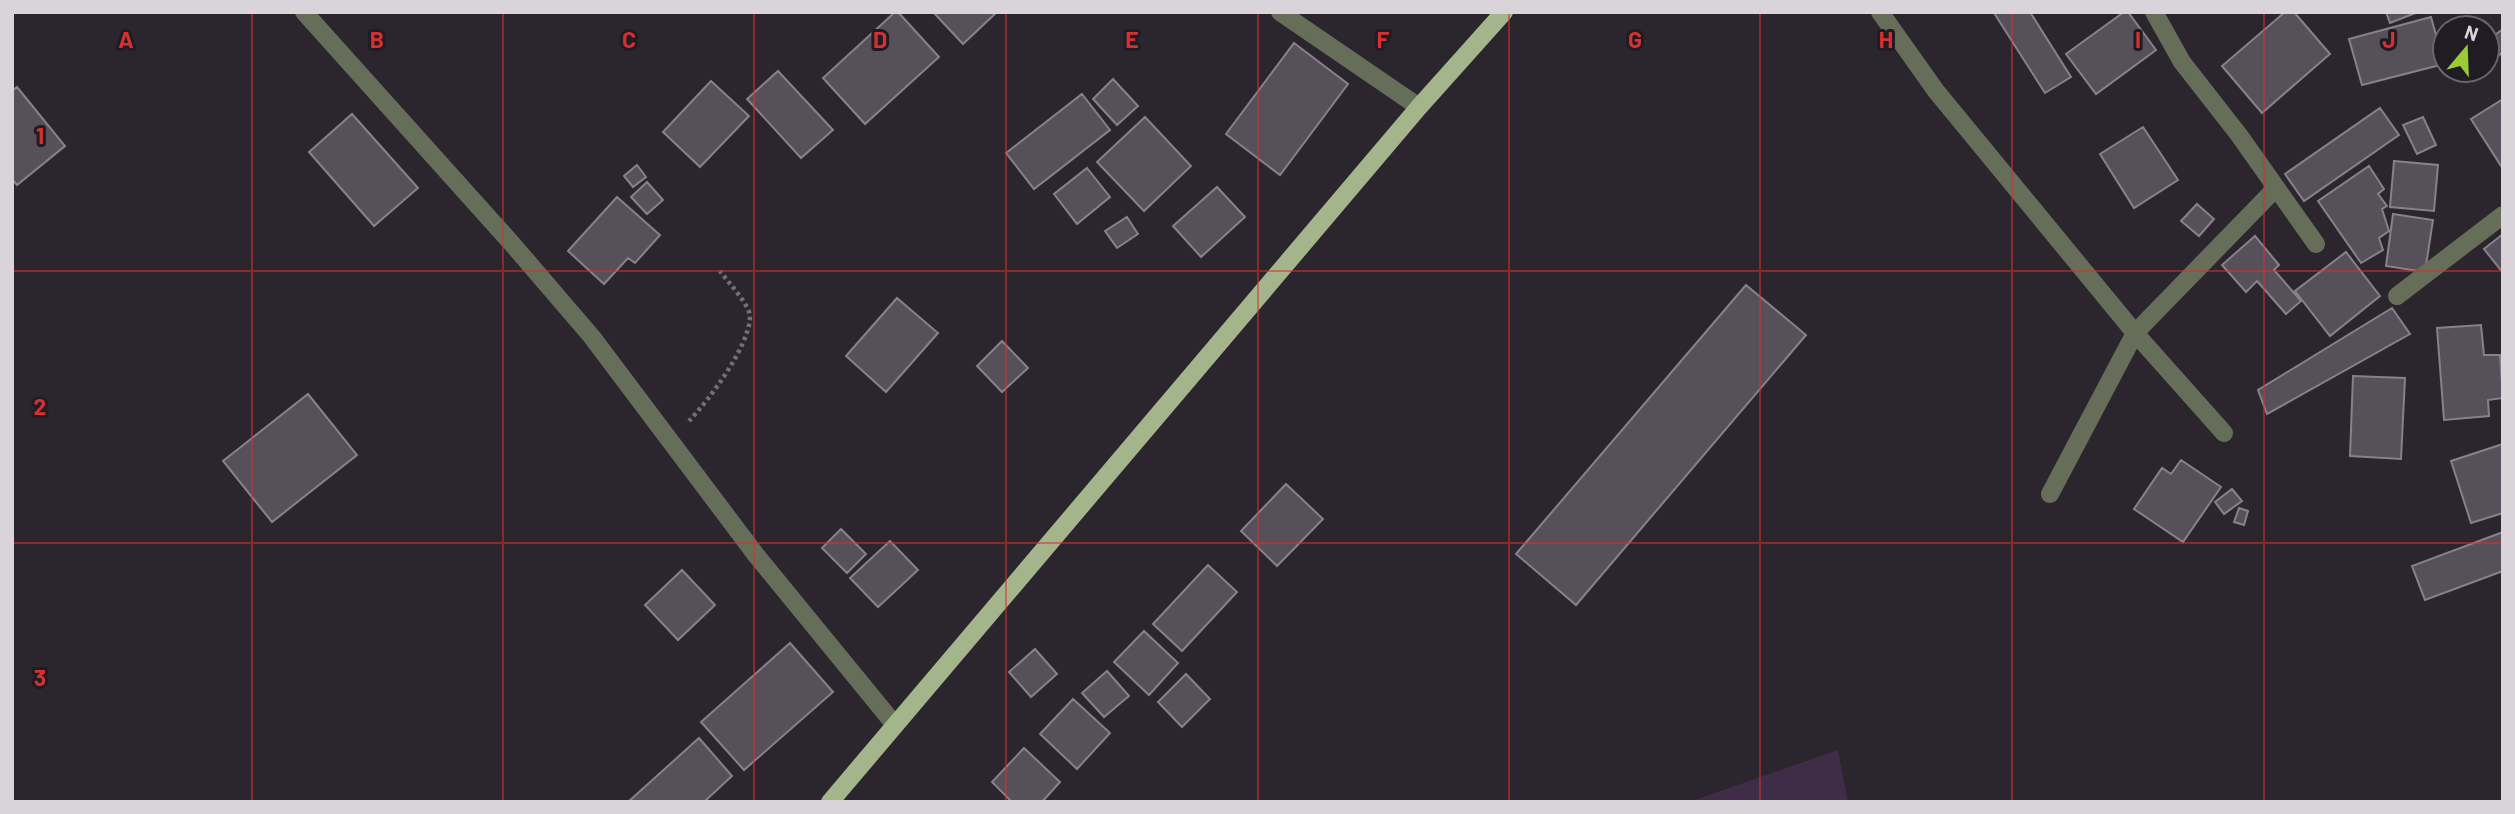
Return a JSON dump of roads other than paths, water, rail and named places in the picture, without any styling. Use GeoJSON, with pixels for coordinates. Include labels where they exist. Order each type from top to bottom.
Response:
{"type":"FeatureCollection","features":[{"type":"Feature","properties":{"kind":"main road"},"geometry":{"type":"LineString","coordinates":[[830,802],[1419,107],[1504,12]]}},
{"type":"Feature","properties":{"kind":"street"},"geometry":{"type":"LineString","coordinates":[[304,12],[566,307],[672,440],[732,523],[895,725]]}},
{"type":"Feature","properties":{"kind":"street"},"geometry":{"type":"LineString","coordinates":[[1280,12],[1419,107]]}},
{"type":"Feature","properties":{"kind":"street"},"geometry":{"type":"LineString","coordinates":[[1880,12],[1936,91],[2135,332],[2224,433]]}},
{"type":"Feature","properties":{"kind":"street"},"geometry":{"type":"LineString","coordinates":[[2154,12],[2182,61],[2316,244]]}},
{"type":"Feature","properties":{"kind":"street"},"geometry":{"type":"LineString","coordinates":[[2050,494],[2135,332],[2276,188]]}},
{"type":"Feature","properties":{"kind":"street"},"geometry":{"type":"LineString","coordinates":[[2397,296],[2503,215]]}}]}
